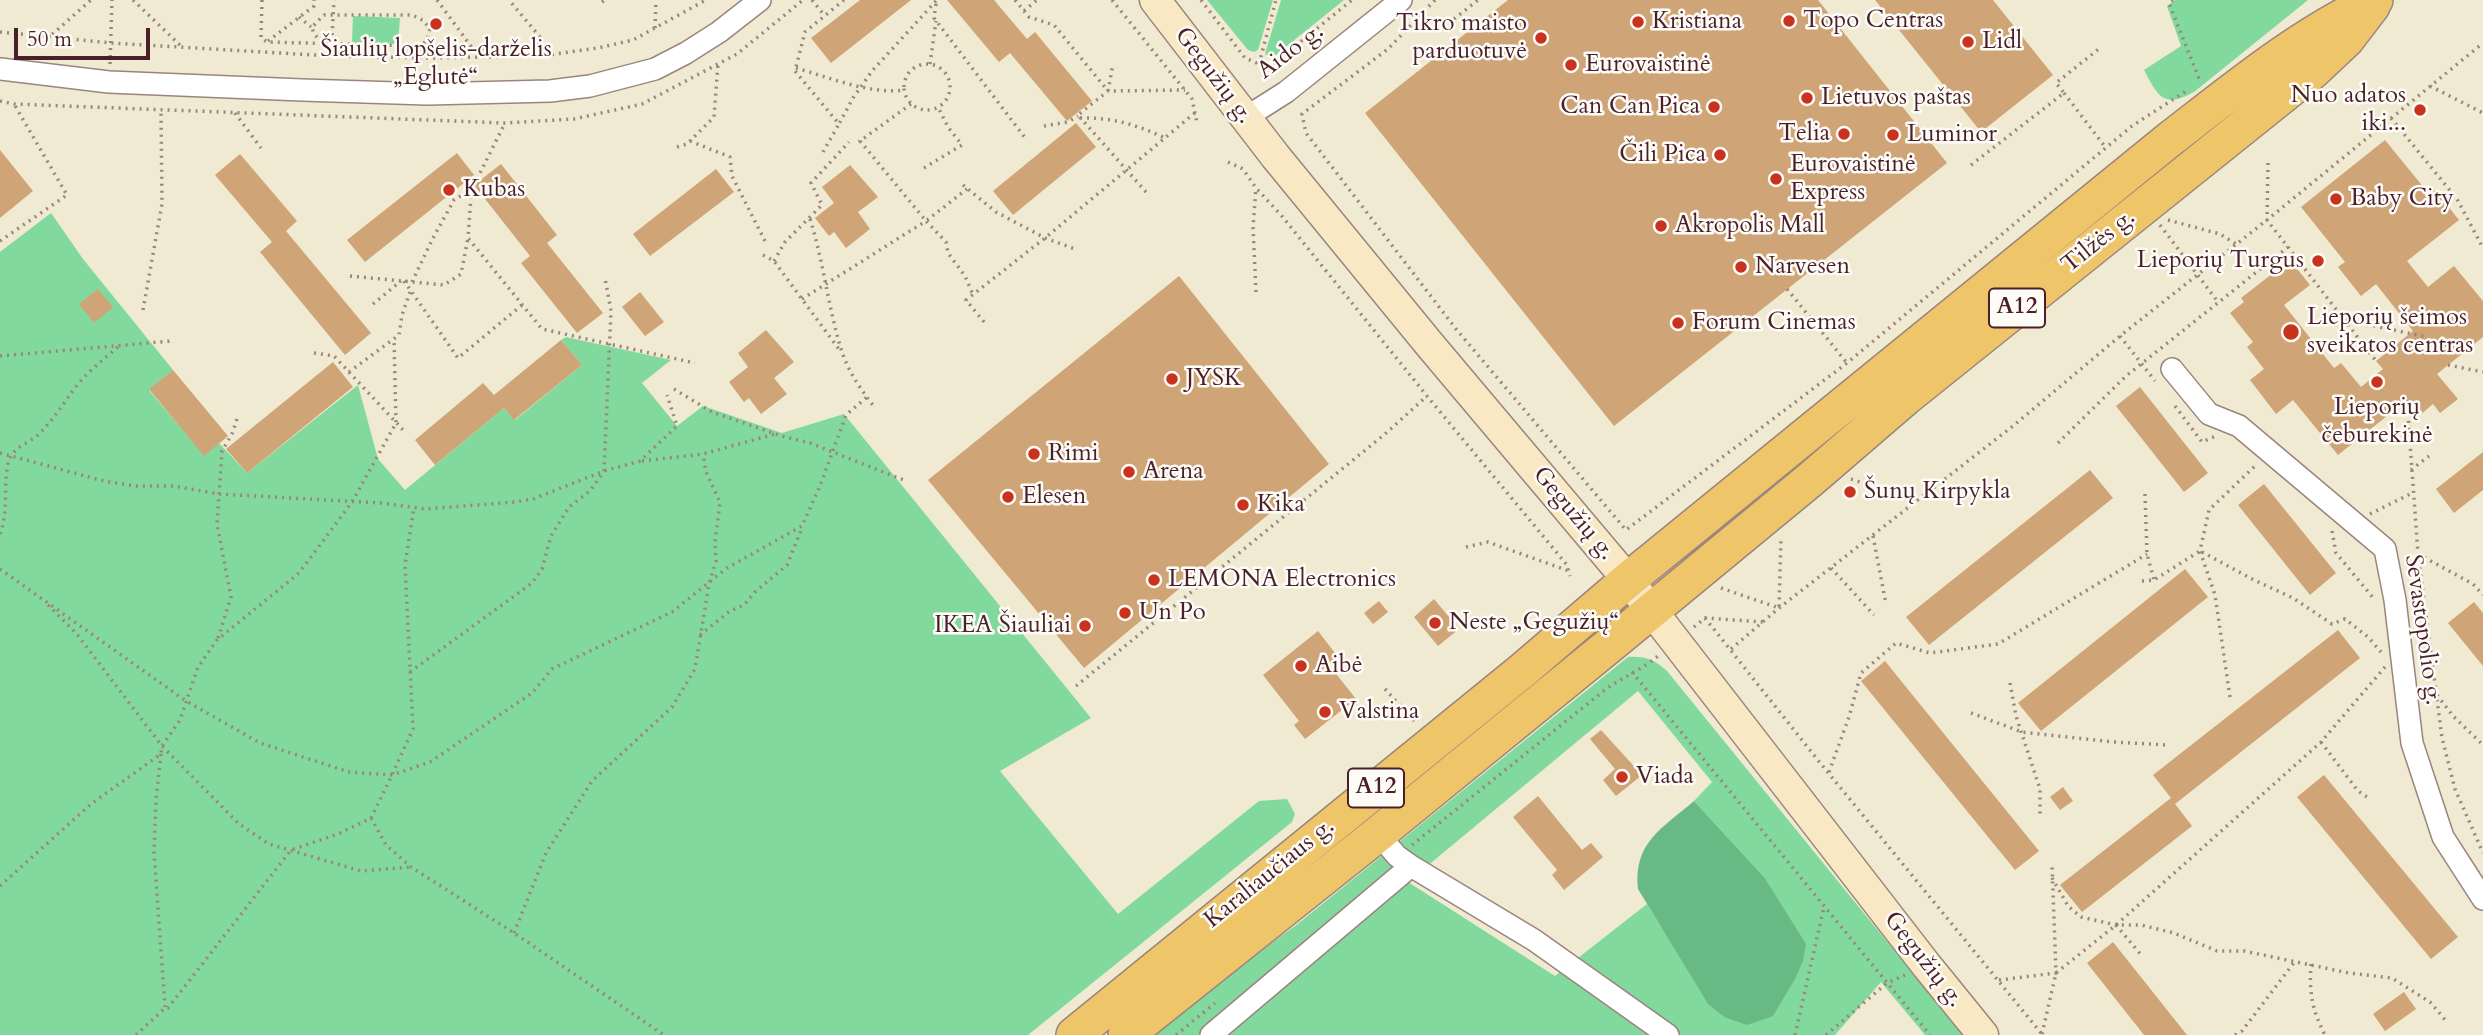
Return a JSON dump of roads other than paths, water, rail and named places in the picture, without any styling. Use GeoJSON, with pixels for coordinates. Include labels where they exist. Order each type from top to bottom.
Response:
{"type":"FeatureCollection","features":[{"type":"Feature","properties":{"kind":"highway","name":"Tilžės g."},"geometry":{"type":"LineString","coordinates":[[1651,610],[1905,398],[2148,210],[2313,71],[2346,40],[2376,0]]}},
{"type":"Feature","properties":{"kind":"highway","name":"Tilžės g."},"geometry":{"type":"LineString","coordinates":[[1628,580],[2247,78],[2320,28],[2376,0]]}},
{"type":"Feature","properties":{"kind":"highway","name":"Karaliaučiaus g."},"geometry":{"type":"LineString","coordinates":[[1074,1035],[1523,670],[1628,580]]}},
{"type":"Feature","properties":{"kind":"highway","name":"Karaliaučiaus g."},"geometry":{"type":"LineString","coordinates":[[1126,1035],[1378,834],[1651,610]]}},
{"type":"Feature","properties":{"kind":"main road","name":"Gegužių g."},"geometry":{"type":"LineString","coordinates":[[1155,0],[1245,118],[1430,345],[1628,580],[1983,1035]]}},
{"type":"Feature","properties":{"kind":"street"},"geometry":{"type":"LineString","coordinates":[[0,69],[109,82],[427,94],[504,93],[590,86],[655,69],[719,33],[760,0]]}},
{"type":"Feature","properties":{"kind":"street","name":"Aido g."},"geometry":{"type":"LineString","coordinates":[[1245,118],[1286,92],[1401,0]]}},
{"type":"Feature","properties":{"kind":"street","name":"Sevastopolio g."},"geometry":{"type":"LineString","coordinates":[[2172,369],[2209,414],[2239,426],[2385,549],[2395,600],[2390,653],[2412,743],[2443,837],[2483,899]]}},
{"type":"Feature","properties":{"kind":"street"},"geometry":{"type":"LineString","coordinates":[[1378,834],[1397,856],[1534,940],[1668,1035]]}},
{"type":"Feature","properties":{"kind":"street"},"geometry":{"type":"LineString","coordinates":[[1211,1035],[1412,866]]}},
{"type":"Feature","properties":{"kind":"place","name":"Topo Centras"},"geometry":{"type":"Point","coordinates":[1789,21]}},
{"type":"Feature","properties":{"kind":"place","name":"Kristiana"},"geometry":{"type":"Point","coordinates":[1638,22]}},
{"type":"Feature","properties":{"kind":"place","name":"Šiaulių lopšelis-darželis „Eglutė“"},"geometry":{"type":"Point","coordinates":[436,24]}},
{"type":"Feature","properties":{"kind":"place","name":"Tikro maisto parduotuvė"},"geometry":{"type":"Point","coordinates":[1541,38]}},
{"type":"Feature","properties":{"kind":"place","name":"Lidl"},"geometry":{"type":"Point","coordinates":[1968,42]}},
{"type":"Feature","properties":{"kind":"place","name":"Eurovaistinė"},"geometry":{"type":"Point","coordinates":[1571,65]}},
{"type":"Feature","properties":{"kind":"place","name":"Lietuvos paštas"},"geometry":{"type":"Point","coordinates":[1807,98]}},
{"type":"Feature","properties":{"kind":"place","name":"Can Can Pica"},"geometry":{"type":"Point","coordinates":[1714,107]}},
{"type":"Feature","properties":{"kind":"place","name":"Nuo adatos iki..."},"geometry":{"type":"Point","coordinates":[2420,110]}},
{"type":"Feature","properties":{"kind":"place","name":"Telia"},"geometry":{"type":"Point","coordinates":[1844,134]}},
{"type":"Feature","properties":{"kind":"place","name":"Luminor"},"geometry":{"type":"Point","coordinates":[1893,135]}},
{"type":"Feature","properties":{"kind":"place","name":"Čili Pica"},"geometry":{"type":"Point","coordinates":[1720,155]}},
{"type":"Feature","properties":{"kind":"place","name":"Eurovaistinė Express"},"geometry":{"type":"Point","coordinates":[1776,179]}},
{"type":"Feature","properties":{"kind":"place","name":"Kubas"},"geometry":{"type":"Point","coordinates":[449,190]}},
{"type":"Feature","properties":{"kind":"place","name":"Baby City"},"geometry":{"type":"Point","coordinates":[2336,199]}},
{"type":"Feature","properties":{"kind":"place","name":"Akropolis Mall"},"geometry":{"type":"Point","coordinates":[1661,226]}},
{"type":"Feature","properties":{"kind":"place","name":"Lieporių Turgus"},"geometry":{"type":"Point","coordinates":[2318,261]}},
{"type":"Feature","properties":{"kind":"place","name":"Narvesen"},"geometry":{"type":"Point","coordinates":[1741,267]}},
{"type":"Feature","properties":{"kind":"place","name":"Forum Cinemas"},"geometry":{"type":"Point","coordinates":[1678,323]}},
{"type":"Feature","properties":{"kind":"place","name":"Lieporių šeimos sveikatos centras"},"geometry":{"type":"Point","coordinates":[2291,332]}},
{"type":"Feature","properties":{"kind":"place","name":"JYSK"},"geometry":{"type":"Point","coordinates":[1172,379]}},
{"type":"Feature","properties":{"kind":"place","name":"Lieporių čeburekinė"},"geometry":{"type":"Point","coordinates":[2377,382]}},
{"type":"Feature","properties":{"kind":"place","name":"Rimi"},"geometry":{"type":"Point","coordinates":[1034,454]}},
{"type":"Feature","properties":{"kind":"place","name":"Arena"},"geometry":{"type":"Point","coordinates":[1129,472]}},
{"type":"Feature","properties":{"kind":"place","name":"Šunų Kirpykla"},"geometry":{"type":"Point","coordinates":[1850,492]}},
{"type":"Feature","properties":{"kind":"place","name":"Elesen"},"geometry":{"type":"Point","coordinates":[1008,497]}},
{"type":"Feature","properties":{"kind":"place","name":"Kika"},"geometry":{"type":"Point","coordinates":[1243,505]}},
{"type":"Feature","properties":{"kind":"place","name":"LEMONA Electronics"},"geometry":{"type":"Point","coordinates":[1154,580]}},
{"type":"Feature","properties":{"kind":"place","name":"Un Po"},"geometry":{"type":"Point","coordinates":[1125,613]}},
{"type":"Feature","properties":{"kind":"place","name":"Neste „Gegužių“"},"geometry":{"type":"Point","coordinates":[1435,623]}},
{"type":"Feature","properties":{"kind":"place","name":"IKEA Šiauliai"},"geometry":{"type":"Point","coordinates":[1085,626]}},
{"type":"Feature","properties":{"kind":"place","name":"Aibė"},"geometry":{"type":"Point","coordinates":[1301,666]}},
{"type":"Feature","properties":{"kind":"place","name":"Valstina"},"geometry":{"type":"Point","coordinates":[1325,712]}},
{"type":"Feature","properties":{"kind":"place","name":"Viada"},"geometry":{"type":"Point","coordinates":[1622,777]}}]}
